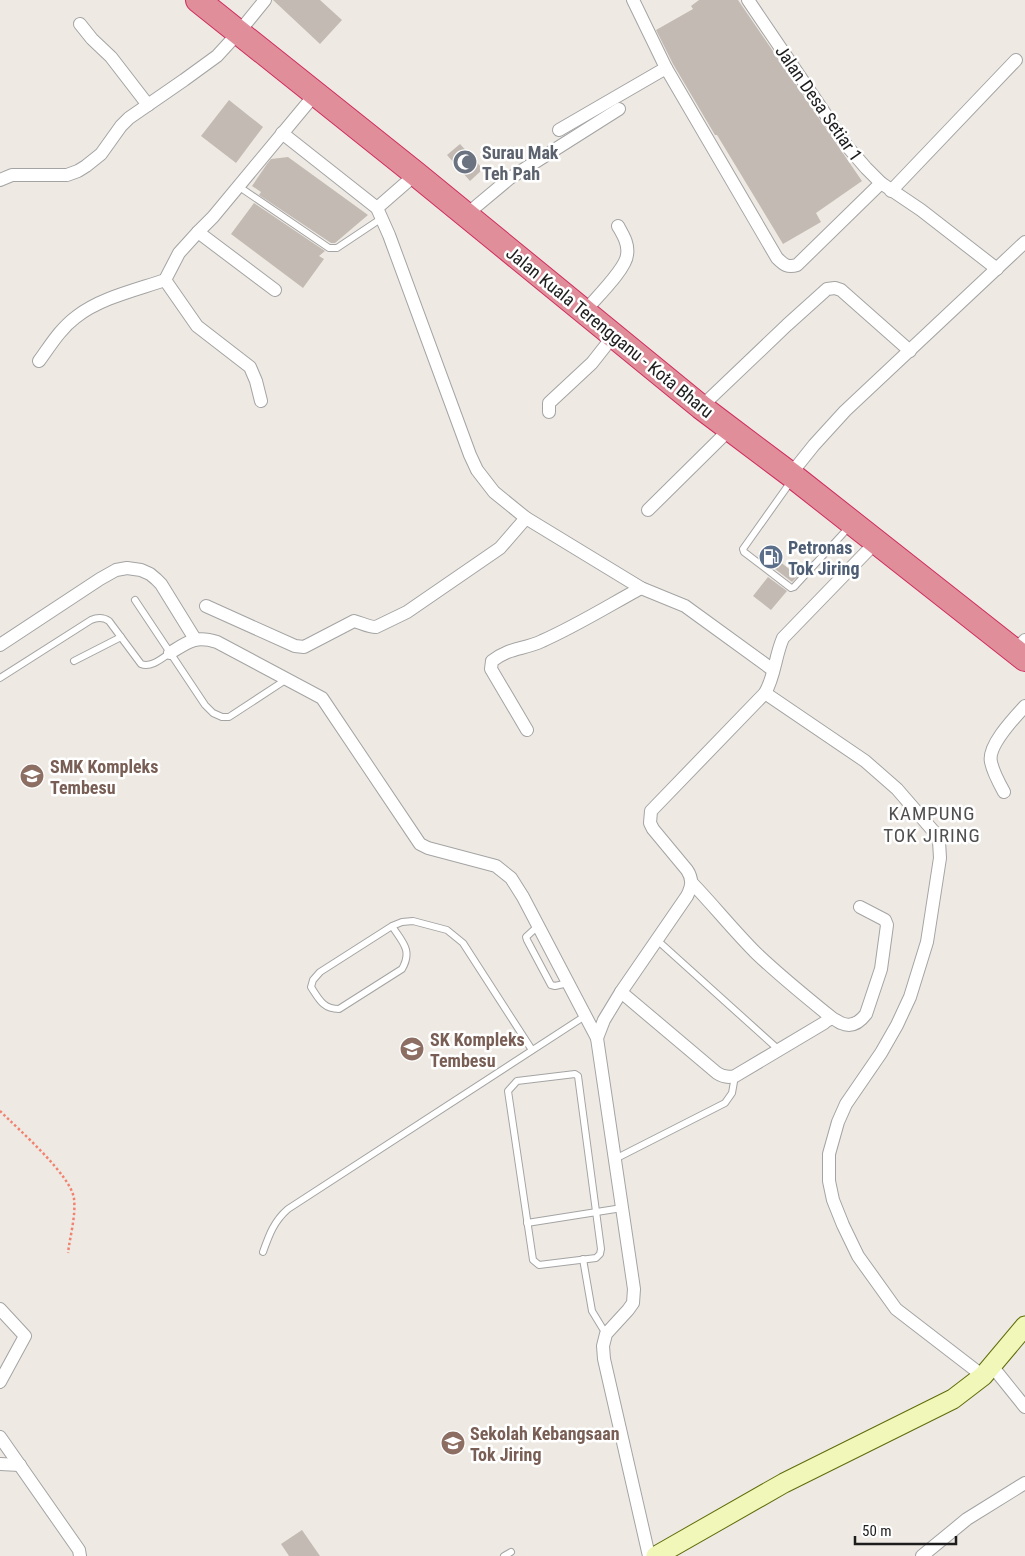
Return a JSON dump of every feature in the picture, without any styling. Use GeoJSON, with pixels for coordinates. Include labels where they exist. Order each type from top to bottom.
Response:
{"type":"FeatureCollection","features":[{"type":"Feature","properties":{"kind":"highway","name":"Jalan Kuala Terengganu - Kota Bharu"},"geometry":{"type":"LineString","coordinates":[[198,0],[467,214],[730,430],[852,524],[1022,650]]}},
{"type":"Feature","properties":{"kind":"street"},"geometry":{"type":"LineString","coordinates":[[0,180],[12,175],[56,176],[78,171],[101,154],[125,122],[217,56],[265,0]]}},
{"type":"Feature","properties":{"kind":"street"},"geometry":{"type":"LineString","coordinates":[[633,0],[666,68],[777,258],[783,264],[790,267],[797,265],[886,187],[1016,60]]}},
{"type":"Feature","properties":{"kind":"street","name":"Jalan Desa Setiar 1"},"geometry":{"type":"LineString","coordinates":[[748,0],[847,146],[866,168],[886,187],[921,210],[997,269]]}},
{"type":"Feature","properties":{"kind":"street"},"geometry":{"type":"LineString","coordinates":[[80,24],[92,39],[111,57],[148,105]]}},
{"type":"Feature","properties":{"kind":"street"},"geometry":{"type":"LineString","coordinates":[[559,130],[666,68]]}},
{"type":"Feature","properties":{"kind":"street"},"geometry":{"type":"LineString","coordinates":[[39,361],[56,336],[75,317],[98,303],[165,280],[179,253],[213,217],[316,93]]}},
{"type":"Feature","properties":{"kind":"street"},"geometry":{"type":"LineString","coordinates":[[467,214],[510,178],[619,109]]}},
{"type":"Feature","properties":{"kind":"street"},"geometry":{"type":"LineString","coordinates":[[282,133],[380,213],[477,470],[494,492],[526,518],[641,588],[685,606],[773,670]]}},
{"type":"Feature","properties":{"kind":"street"},"geometry":{"type":"LineString","coordinates":[[0,166],[12,175]]}},
{"type":"Feature","properties":{"kind":"street"},"geometry":{"type":"LineString","coordinates":[[380,213],[416,174]]}},
{"type":"Feature","properties":{"kind":"street"},"geometry":{"type":"LineString","coordinates":[[585,311],[624,265],[628,254],[625,239],[618,226]]}},
{"type":"Feature","properties":{"kind":"street"},"geometry":{"type":"LineString","coordinates":[[198,232],[275,290]]}},
{"type":"Feature","properties":{"kind":"street"},"geometry":{"type":"LineString","coordinates":[[792,476],[827,430],[1025,242]]}},
{"type":"Feature","properties":{"kind":"street"},"geometry":{"type":"LineString","coordinates":[[165,280],[197,326],[250,367],[261,401]]}},
{"type":"Feature","properties":{"kind":"street"},"geometry":{"type":"LineString","coordinates":[[701,407],[786,325],[827,289],[841,290],[910,351]]}},
{"type":"Feature","properties":{"kind":"street"},"geometry":{"type":"LineString","coordinates":[[548,412],[549,403],[592,363],[614,335]]}},
{"type":"Feature","properties":{"kind":"street"},"geometry":{"type":"LineString","coordinates":[[648,510],[730,430]]}},
{"type":"Feature","properties":{"kind":"street"},"geometry":{"type":"LineString","coordinates":[[206,606],[295,646],[304,647],[354,622],[361,622],[371,627],[376,627],[407,612],[500,548],[526,518]]}},
{"type":"Feature","properties":{"kind":"street"},"geometry":{"type":"LineString","coordinates":[[597,1038],[604,1020],[621,992],[687,896],[692,883],[691,876],[687,870],[653,829],[650,823],[651,811],[765,693],[772,682],[773,670],[780,646],[787,634],[876,542]]}},
{"type":"Feature","properties":{"kind":"street"},"geometry":{"type":"LineString","coordinates":[[0,645],[100,579],[116,570],[127,568],[142,570],[156,579],[195,639]]}},
{"type":"Feature","properties":{"kind":"street"},"geometry":{"type":"LineString","coordinates":[[528,730],[491,669],[492,661],[505,652],[540,642],[641,588]]}},
{"type":"Feature","properties":{"kind":"street"},"geometry":{"type":"LineString","coordinates":[[170,654],[195,639],[207,639],[217,642],[322,698],[420,844],[428,848],[496,866],[511,878],[568,982],[597,1038],[634,1289],[633,1303],[606,1334],[603,1346],[604,1359],[649,1556]]}},
{"type":"Feature","properties":{"kind":"street"},"geometry":{"type":"LineString","coordinates":[[765,693],[865,761],[896,789],[935,833],[939,841],[940,858],[927,942],[897,1026],[846,1104],[838,1122],[829,1154],[829,1181],[833,1200],[858,1256],[896,1309],[987,1371],[1025,1407]]}},
{"type":"Feature","properties":{"kind":"street"},"geometry":{"type":"LineString","coordinates":[[1004,792],[992,767],[991,756],[1002,733],[1025,706]]}},
{"type":"Feature","properties":{"kind":"street"},"geometry":{"type":"LineString","coordinates":[[692,883],[728,925],[757,954],[832,1018],[846,1025],[860,1021],[866,1014],[881,969],[886,922],[860,907]]}},
{"type":"Feature","properties":{"kind":"street"},"geometry":{"type":"LineString","coordinates":[[621,992],[717,1073],[723,1077],[730,1078],[832,1018]]}},
{"type":"Feature","properties":{"kind":"street"},"geometry":{"type":"LineString","coordinates":[[0,1309],[26,1336],[0,1382]]}},
{"type":"Feature","properties":{"kind":"street"},"geometry":{"type":"LineString","coordinates":[[656,1556],[784,1483],[939,1408],[987,1371],[1025,1326]]}},
{"type":"Feature","properties":{"kind":"street"},"geometry":{"type":"LineString","coordinates":[[0,1438],[79,1550],[80,1556]]}},
{"type":"Feature","properties":{"kind":"street"},"geometry":{"type":"LineString","coordinates":[[0,1464],[20,1465]]}},
{"type":"Feature","properties":{"kind":"street"},"geometry":{"type":"LineString","coordinates":[[922,1556],[967,1519],[1025,1483]]}},
{"type":"Feature","properties":{"kind":"lane"},"geometry":{"type":"LineString","coordinates":[[238,186],[329,248],[337,248],[380,213]]}},
{"type":"Feature","properties":{"kind":"lane"},"geometry":{"type":"LineString","coordinates":[[792,476],[743,549],[744,552],[791,588],[852,524]]}},
{"type":"Feature","properties":{"kind":"lane"},"geometry":{"type":"LineString","coordinates":[[135,600],[205,705],[213,713],[222,717],[229,717],[287,679]]}},
{"type":"Feature","properties":{"kind":"lane"},"geometry":{"type":"LineString","coordinates":[[0,678],[97,618],[109,621],[141,664],[150,666],[170,654]]}},
{"type":"Feature","properties":{"kind":"lane"},"geometry":{"type":"LineString","coordinates":[[74,661],[121,637]]}},
{"type":"Feature","properties":{"kind":"lane"},"geometry":{"type":"LineString","coordinates":[[392,926],[408,952],[407,960],[402,969],[339,1009],[331,1009],[323,1005],[311,987],[313,980],[320,972],[392,926],[402,922],[413,921],[447,930],[463,943],[532,1050]]}},
{"type":"Feature","properties":{"kind":"lane"},"geometry":{"type":"LineString","coordinates":[[657,940],[779,1050]]}},
{"type":"Feature","properties":{"kind":"lane"},"geometry":{"type":"LineString","coordinates":[[263,1252],[272,1228],[288,1209],[585,1016]]}},
{"type":"Feature","properties":{"kind":"lane"},"geometry":{"type":"LineString","coordinates":[[575,1074],[578,1076],[601,1249],[600,1254],[596,1258],[539,1265],[533,1260],[527,1223],[508,1091],[517,1081],[575,1074]]}},
{"type":"Feature","properties":{"kind":"lane"},"geometry":{"type":"LineString","coordinates":[[615,1159],[726,1103],[732,1093],[735,1076]]}},
{"type":"Feature","properties":{"kind":"lane"},"geometry":{"type":"LineString","coordinates":[[527,1223],[622,1208]]}},
{"type":"Feature","properties":{"kind":"lane"},"geometry":{"type":"LineString","coordinates":[[583,1259],[592,1311],[606,1334]]}},
{"type":"Feature","properties":{"kind":"path"},"geometry":{"type":"LineString","coordinates":[[0,1111],[62,1174],[71,1187],[74,1198],[74,1210],[68,1253]]}},
{"type":"Feature","properties":{"kind":"building"},"geometry":{"type":"Polygon","coordinates":[[[273,0],[320,0],[342,20],[320,44],[273,0]]]}},
{"type":"Feature","properties":{"kind":"building"},"geometry":{"type":"Polygon","coordinates":[[[699,0],[738,0],[862,181],[816,213],[821,222],[783,244],[717,135],[715,135],[673,64],[656,30],[693,9],[691,6],[699,0]]]}},
{"type":"Feature","properties":{"kind":"building"},"geometry":{"type":"Polygon","coordinates":[[[229,100],[263,127],[236,163],[201,136],[229,100]]]}},
{"type":"Feature","properties":{"kind":"building","name":"Surau Mak Teh Pah"},"geometry":{"type":"Polygon","coordinates":[[[460,144],[483,169],[470,181],[447,155],[460,144]]]}},
{"type":"Feature","properties":{"kind":"building"},"geometry":{"type":"Polygon","coordinates":[[[288,157],[368,215],[335,243],[331,243],[259,195],[261,192],[252,186],[267,164],[271,159],[288,157]]]}},
{"type":"Feature","properties":{"kind":"building"},"geometry":{"type":"Polygon","coordinates":[[[254,203],[325,251],[319,256],[324,259],[303,288],[231,234],[254,203]]]}},
{"type":"Feature","properties":{"kind":"building"},"geometry":{"type":"Polygon","coordinates":[[[764,549],[798,576],[792,582],[758,556],[764,549]]]}},
{"type":"Feature","properties":{"kind":"building"},"geometry":{"type":"Polygon","coordinates":[[[768,577],[787,591],[771,610],[753,596],[768,577]]]}},
{"type":"Feature","properties":{"kind":"building"},"geometry":{"type":"Polygon","coordinates":[[[302,1530],[320,1556],[289,1556],[281,1544],[302,1530]]]}},
{"type":"Feature","properties":{"kind":"place","name":"Surau Mak Teh Pah"},"geometry":{"type":"Point","coordinates":[465,162]}},
{"type":"Feature","properties":{"kind":"place","name":"Petronas Tok Jiring"},"geometry":{"type":"Point","coordinates":[771,557]}},
{"type":"Feature","properties":{"kind":"place","name":"SMK Kompleks Tembesu"},"geometry":{"type":"Point","coordinates":[32,776]}},
{"type":"Feature","properties":{"kind":"place","name":"SK Kompleks Tembesu"},"geometry":{"type":"Point","coordinates":[412,1049]}},
{"type":"Feature","properties":{"kind":"place","name":"Sekolah Kebangsaan Tok Jiring"},"geometry":{"type":"Point","coordinates":[453,1443]}},
{"type":"Feature","properties":{"kind":"district","name":"KAMPUNG TOK JIRING"},"geometry":{"type":"Point","coordinates":[932,824]}}]}
